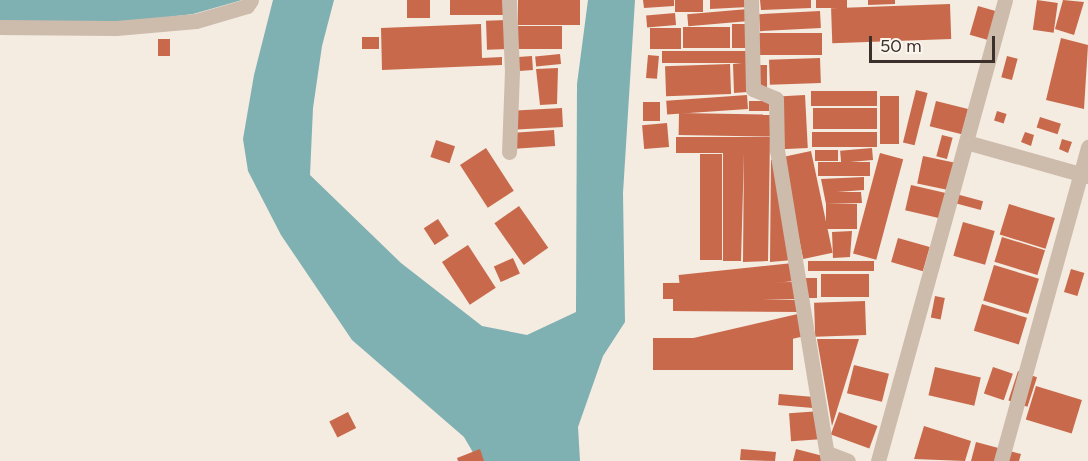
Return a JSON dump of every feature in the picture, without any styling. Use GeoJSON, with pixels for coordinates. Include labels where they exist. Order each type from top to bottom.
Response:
{"type":"FeatureCollection","features":[{"type":"Feature","properties":{"kind":"street"},"geometry":{"type":"LineString","coordinates":[[0,27],[116,28],[196,21],[247,6],[251,0]]}},
{"type":"Feature","properties":{"kind":"street"},"geometry":{"type":"LineString","coordinates":[[509,0],[512,71],[509,152]]}},
{"type":"Feature","properties":{"kind":"street"},"geometry":{"type":"LineString","coordinates":[[751,0],[753,89],[776,99],[777,150],[829,457],[848,461]]}},
{"type":"Feature","properties":{"kind":"street"},"geometry":{"type":"LineString","coordinates":[[878,461],[1005,0]]}},
{"type":"Feature","properties":{"kind":"street"},"geometry":{"type":"LineString","coordinates":[[966,142],[1084,175]]}},
{"type":"Feature","properties":{"kind":"street"},"geometry":{"type":"LineString","coordinates":[[1001,461],[1084,175],[1088,147]]}},
{"type":"Feature","properties":{"kind":"water"},"geometry":{"type":"Polygon","coordinates":[[[0,0],[242,0],[193,14],[127,22],[0,21],[0,0]]]}},
{"type":"Feature","properties":{"kind":"water"},"geometry":{"type":"Polygon","coordinates":[[[273,0],[334,0],[322,46],[313,108],[310,175],[401,263],[482,326],[527,335],[576,312],[577,84],[588,0],[635,0],[623,193],[625,322],[603,356],[578,427],[580,461],[478,461],[464,437],[352,340],[281,235],[248,171],[243,139],[254,75],[273,0]]]}},
{"type":"Feature","properties":{"kind":"building"},"geometry":{"type":"Polygon","coordinates":[[[407,0],[430,0],[430,18],[407,18],[407,0]]]}},
{"type":"Feature","properties":{"kind":"building"},"geometry":{"type":"Polygon","coordinates":[[[450,0],[505,0],[505,15],[450,15],[450,0]]]}},
{"type":"Feature","properties":{"kind":"building"},"geometry":{"type":"Polygon","coordinates":[[[518,0],[580,0],[580,25],[518,25],[518,0]]]}},
{"type":"Feature","properties":{"kind":"building"},"geometry":{"type":"Polygon","coordinates":[[[643,0],[674,0],[674,6],[644,8],[643,0]]]}},
{"type":"Feature","properties":{"kind":"building"},"geometry":{"type":"Polygon","coordinates":[[[675,0],[703,0],[703,12],[675,12],[675,0]]]}},
{"type":"Feature","properties":{"kind":"building"},"geometry":{"type":"Polygon","coordinates":[[[710,0],[747,0],[748,7],[710,9],[710,0]]]}},
{"type":"Feature","properties":{"kind":"building"},"geometry":{"type":"Polygon","coordinates":[[[760,0],[811,0],[811,8],[761,10],[760,0]]]}},
{"type":"Feature","properties":{"kind":"building"},"geometry":{"type":"Polygon","coordinates":[[[816,0],[847,0],[847,8],[816,8],[816,0]]]}},
{"type":"Feature","properties":{"kind":"building"},"geometry":{"type":"Polygon","coordinates":[[[868,0],[895,0],[895,4],[868,5],[868,0]]]}},
{"type":"Feature","properties":{"kind":"building"},"geometry":{"type":"Polygon","coordinates":[[[1037,0],[1058,3],[1054,33],[1033,30],[1037,0]]]}},
{"type":"Feature","properties":{"kind":"building"},"geometry":{"type":"Polygon","coordinates":[[[1063,0],[1084,2],[1074,35],[1055,29],[1063,0]]]}},
{"type":"Feature","properties":{"kind":"building"},"geometry":{"type":"Polygon","coordinates":[[[950,4],[951,39],[832,43],[831,8],[950,4]]]}},
{"type":"Feature","properties":{"kind":"building"},"geometry":{"type":"Polygon","coordinates":[[[978,6],[1006,14],[998,43],[970,35],[978,6]]]}},
{"type":"Feature","properties":{"kind":"building"},"geometry":{"type":"Polygon","coordinates":[[[748,9],[749,21],[688,26],[687,14],[748,9]]]}},
{"type":"Feature","properties":{"kind":"building"},"geometry":{"type":"Polygon","coordinates":[[[820,11],[821,28],[760,31],[759,14],[820,11]]]}},
{"type":"Feature","properties":{"kind":"building"},"geometry":{"type":"Polygon","coordinates":[[[675,13],[676,25],[647,27],[646,16],[675,13]]]}},
{"type":"Feature","properties":{"kind":"building"},"geometry":{"type":"Polygon","coordinates":[[[507,20],[508,49],[487,50],[486,21],[507,20]]]}},
{"type":"Feature","properties":{"kind":"building"},"geometry":{"type":"Polygon","coordinates":[[[481,24],[482,58],[502,57],[502,65],[382,70],[381,28],[481,24]]]}},
{"type":"Feature","properties":{"kind":"building"},"geometry":{"type":"Polygon","coordinates":[[[732,24],[748,24],[748,48],[732,48],[732,24]]]}},
{"type":"Feature","properties":{"kind":"building"},"geometry":{"type":"Polygon","coordinates":[[[518,26],[562,26],[562,49],[518,49],[518,26]]]}},
{"type":"Feature","properties":{"kind":"building"},"geometry":{"type":"Polygon","coordinates":[[[683,27],[730,27],[730,48],[683,48],[683,27]]]}},
{"type":"Feature","properties":{"kind":"building"},"geometry":{"type":"Polygon","coordinates":[[[650,28],[681,28],[681,49],[650,49],[650,28]]]}},
{"type":"Feature","properties":{"kind":"building"},"geometry":{"type":"Polygon","coordinates":[[[758,33],[822,33],[822,55],[758,55],[758,33]]]}},
{"type":"Feature","properties":{"kind":"building"},"geometry":{"type":"Polygon","coordinates":[[[362,37],[379,37],[379,49],[362,49],[362,37]]]}},
{"type":"Feature","properties":{"kind":"building"},"geometry":{"type":"Polygon","coordinates":[[[1061,38],[1088,45],[1084,109],[1046,100],[1061,38]]]}},
{"type":"Feature","properties":{"kind":"building"},"geometry":{"type":"Polygon","coordinates":[[[158,39],[170,39],[170,56],[158,56],[158,39]]]}},
{"type":"Feature","properties":{"kind":"building"},"geometry":{"type":"Polygon","coordinates":[[[662,51],[747,51],[748,92],[734,93],[733,64],[742,63],[662,63],[662,51]]]}},
{"type":"Feature","properties":{"kind":"building"},"geometry":{"type":"Polygon","coordinates":[[[560,54],[561,64],[536,67],[535,57],[560,54]]]}},
{"type":"Feature","properties":{"kind":"building"},"geometry":{"type":"Polygon","coordinates":[[[648,55],[659,56],[657,79],[646,78],[648,55]]]}},
{"type":"Feature","properties":{"kind":"building"},"geometry":{"type":"Polygon","coordinates":[[[532,56],[533,70],[516,71],[515,57],[532,56]]]}},
{"type":"Feature","properties":{"kind":"building"},"geometry":{"type":"Polygon","coordinates":[[[1007,56],[1018,59],[1012,80],[1001,77],[1007,56]]]}},
{"type":"Feature","properties":{"kind":"building"},"geometry":{"type":"Polygon","coordinates":[[[820,58],[821,83],[770,85],[769,60],[820,58]]]}},
{"type":"Feature","properties":{"kind":"building"},"geometry":{"type":"Polygon","coordinates":[[[730,64],[731,94],[666,96],[665,66],[730,64]]]}},
{"type":"Feature","properties":{"kind":"building"},"geometry":{"type":"Polygon","coordinates":[[[756,65],[767,65],[767,89],[756,89],[756,65]]]}},
{"type":"Feature","properties":{"kind":"building"},"geometry":{"type":"Polygon","coordinates":[[[558,68],[557,104],[540,105],[536,69],[558,68]]]}},
{"type":"Feature","properties":{"kind":"building"},"geometry":{"type":"Polygon","coordinates":[[[916,90],[928,93],[915,145],[903,142],[916,90]]]}},
{"type":"Feature","properties":{"kind":"building"},"geometry":{"type":"Polygon","coordinates":[[[811,91],[877,91],[877,106],[811,106],[811,91]]]}},
{"type":"Feature","properties":{"kind":"building"},"geometry":{"type":"Polygon","coordinates":[[[747,95],[748,109],[667,115],[666,101],[747,95]]]}},
{"type":"Feature","properties":{"kind":"building"},"geometry":{"type":"Polygon","coordinates":[[[805,95],[808,148],[781,149],[778,96],[805,95]]]}},
{"type":"Feature","properties":{"kind":"building"},"geometry":{"type":"Polygon","coordinates":[[[880,96],[899,96],[899,144],[880,144],[880,96]]]}},
{"type":"Feature","properties":{"kind":"building"},"geometry":{"type":"Polygon","coordinates":[[[749,101],[769,101],[769,111],[749,111],[749,101]]]}},
{"type":"Feature","properties":{"kind":"building"},"geometry":{"type":"Polygon","coordinates":[[[936,101],[968,109],[962,134],[930,126],[936,101]]]}},
{"type":"Feature","properties":{"kind":"building"},"geometry":{"type":"Polygon","coordinates":[[[643,102],[660,102],[660,121],[643,121],[643,102]]]}},
{"type":"Feature","properties":{"kind":"building"},"geometry":{"type":"Polygon","coordinates":[[[562,108],[563,127],[517,129],[516,110],[562,108]]]}},
{"type":"Feature","properties":{"kind":"building"},"geometry":{"type":"Polygon","coordinates":[[[813,108],[877,108],[877,129],[813,129],[813,108]]]}},
{"type":"Feature","properties":{"kind":"building"},"geometry":{"type":"Polygon","coordinates":[[[997,111],[1007,114],[1004,123],[994,121],[997,111]]]}},
{"type":"Feature","properties":{"kind":"building"},"geometry":{"type":"Polygon","coordinates":[[[679,113],[771,115],[771,137],[679,135],[679,113]]]}},
{"type":"Feature","properties":{"kind":"building"},"geometry":{"type":"Polygon","coordinates":[[[1040,117],[1061,124],[1058,134],[1037,127],[1040,117]]]}},
{"type":"Feature","properties":{"kind":"building"},"geometry":{"type":"Polygon","coordinates":[[[667,123],[669,147],[644,149],[642,125],[667,123]]]}},
{"type":"Feature","properties":{"kind":"building"},"geometry":{"type":"Polygon","coordinates":[[[554,130],[555,146],[515,149],[514,133],[554,130]]]}},
{"type":"Feature","properties":{"kind":"building"},"geometry":{"type":"Polygon","coordinates":[[[812,132],[877,132],[877,147],[812,147],[812,132]]]}},
{"type":"Feature","properties":{"kind":"building"},"geometry":{"type":"Polygon","coordinates":[[[1025,132],[1034,135],[1031,146],[1021,142],[1025,132]]]}},
{"type":"Feature","properties":{"kind":"building"},"geometry":{"type":"Polygon","coordinates":[[[942,135],[953,138],[947,159],[936,156],[942,135]]]}},
{"type":"Feature","properties":{"kind":"building"},"geometry":{"type":"Polygon","coordinates":[[[676,137],[770,137],[768,261],[743,262],[744,153],[741,261],[723,261],[723,153],[676,153],[676,137]]]}},
{"type":"Feature","properties":{"kind":"building"},"geometry":{"type":"Polygon","coordinates":[[[1062,139],[1072,142],[1068,153],[1059,149],[1062,139]]]}},
{"type":"Feature","properties":{"kind":"building"},"geometry":{"type":"Polygon","coordinates":[[[436,140],[455,146],[449,163],[430,157],[436,140]]]}},
{"type":"Feature","properties":{"kind":"building"},"geometry":{"type":"Polygon","coordinates":[[[486,148],[514,191],[488,208],[460,165],[486,148]]]}},
{"type":"Feature","properties":{"kind":"building"},"geometry":{"type":"Polygon","coordinates":[[[872,148],[873,160],[841,163],[840,151],[872,148]]]}},
{"type":"Feature","properties":{"kind":"building"},"geometry":{"type":"Polygon","coordinates":[[[815,150],[838,150],[838,161],[815,161],[815,150]]]}},
{"type":"Feature","properties":{"kind":"building"},"geometry":{"type":"Polygon","coordinates":[[[811,151],[833,253],[803,259],[782,157],[811,151]]]}},
{"type":"Feature","properties":{"kind":"building"},"geometry":{"type":"Polygon","coordinates":[[[880,153],[903,159],[876,260],[853,253],[880,153]]]}},
{"type":"Feature","properties":{"kind":"building"},"geometry":{"type":"Polygon","coordinates":[[[700,154],[722,154],[722,260],[700,260],[700,154]]]}},
{"type":"Feature","properties":{"kind":"building"},"geometry":{"type":"Polygon","coordinates":[[[923,156],[956,163],[950,190],[917,183],[923,156]]]}},
{"type":"Feature","properties":{"kind":"building"},"geometry":{"type":"Polygon","coordinates":[[[775,159],[793,260],[770,262],[771,160],[775,159]]]}},
{"type":"Feature","properties":{"kind":"building"},"geometry":{"type":"Polygon","coordinates":[[[818,162],[870,162],[870,176],[818,176],[818,162]]]}},
{"type":"Feature","properties":{"kind":"building"},"geometry":{"type":"Polygon","coordinates":[[[864,177],[864,190],[837,192],[861,192],[862,203],[826,204],[821,179],[864,177]]]}},
{"type":"Feature","properties":{"kind":"building"},"geometry":{"type":"Polygon","coordinates":[[[911,185],[950,194],[944,219],[905,210],[911,185]]]}},
{"type":"Feature","properties":{"kind":"building"},"geometry":{"type":"Polygon","coordinates":[[[956,194],[983,201],[981,210],[954,203],[956,194]]]}},
{"type":"Feature","properties":{"kind":"building"},"geometry":{"type":"Polygon","coordinates":[[[826,204],[857,204],[857,229],[826,229],[826,204]]]}},
{"type":"Feature","properties":{"kind":"building"},"geometry":{"type":"Polygon","coordinates":[[[1009,204],[1055,218],[1046,249],[1000,235],[1009,204]]]}},
{"type":"Feature","properties":{"kind":"building"},"geometry":{"type":"Polygon","coordinates":[[[519,206],[548,248],[524,265],[494,223],[519,206]]]}},
{"type":"Feature","properties":{"kind":"building"},"geometry":{"type":"Polygon","coordinates":[[[438,219],[449,236],[435,245],[424,228],[438,219]]]}},
{"type":"Feature","properties":{"kind":"building"},"geometry":{"type":"Polygon","coordinates":[[[963,222],[995,231],[985,265],[953,256],[963,222]]]}},
{"type":"Feature","properties":{"kind":"building"},"geometry":{"type":"Polygon","coordinates":[[[852,231],[850,257],[833,258],[832,232],[852,231]]]}},
{"type":"Feature","properties":{"kind":"building"},"geometry":{"type":"Polygon","coordinates":[[[1002,237],[1045,250],[1037,275],[994,262],[1002,237]]]}},
{"type":"Feature","properties":{"kind":"building"},"geometry":{"type":"Polygon","coordinates":[[[898,238],[930,247],[923,271],[891,262],[898,238]]]}},
{"type":"Feature","properties":{"kind":"building"},"geometry":{"type":"Polygon","coordinates":[[[468,245],[496,288],[470,305],[442,262],[468,245]]]}},
{"type":"Feature","properties":{"kind":"building"},"geometry":{"type":"Polygon","coordinates":[[[513,258],[520,274],[501,282],[494,267],[513,258]]]}},
{"type":"Feature","properties":{"kind":"building"},"geometry":{"type":"Polygon","coordinates":[[[808,261],[874,261],[874,271],[808,271],[808,261]]]}},
{"type":"Feature","properties":{"kind":"building"},"geometry":{"type":"Polygon","coordinates":[[[793,263],[795,281],[681,293],[679,275],[793,263]]]}},
{"type":"Feature","properties":{"kind":"building"},"geometry":{"type":"Polygon","coordinates":[[[994,265],[1039,279],[1028,314],[983,300],[994,265]]]}},
{"type":"Feature","properties":{"kind":"building"},"geometry":{"type":"Polygon","coordinates":[[[1071,269],[1084,273],[1077,296],[1064,292],[1071,269]]]}},
{"type":"Feature","properties":{"kind":"building"},"geometry":{"type":"Polygon","coordinates":[[[821,274],[869,274],[869,297],[821,297],[821,274]]]}},
{"type":"Feature","properties":{"kind":"building"},"geometry":{"type":"Polygon","coordinates":[[[806,278],[817,278],[817,298],[806,298],[806,278]]]}},
{"type":"Feature","properties":{"kind":"building"},"geometry":{"type":"Polygon","coordinates":[[[796,282],[799,299],[759,300],[799,300],[802,312],[673,311],[673,299],[663,299],[663,283],[796,282]]]}},
{"type":"Feature","properties":{"kind":"building"},"geometry":{"type":"Polygon","coordinates":[[[935,296],[945,298],[941,320],[931,318],[935,296]]]}},
{"type":"Feature","properties":{"kind":"building"},"geometry":{"type":"Polygon","coordinates":[[[865,301],[866,335],[815,337],[814,303],[865,301]]]}},
{"type":"Feature","properties":{"kind":"building"},"geometry":{"type":"Polygon","coordinates":[[[982,304],[1027,318],[1019,345],[974,331],[982,304]]]}},
{"type":"Feature","properties":{"kind":"building"},"geometry":{"type":"Polygon","coordinates":[[[802,313],[807,335],[673,366],[668,344],[802,313]]]}},
{"type":"Feature","properties":{"kind":"building"},"geometry":{"type":"Polygon","coordinates":[[[653,338],[793,338],[793,370],[653,370],[653,338]]]}},
{"type":"Feature","properties":{"kind":"building"},"geometry":{"type":"Polygon","coordinates":[[[817,339],[859,339],[832,426],[817,339]]]}},
{"type":"Feature","properties":{"kind":"building"},"geometry":{"type":"Polygon","coordinates":[[[854,365],[889,374],[882,402],[847,393],[854,365]]]}},
{"type":"Feature","properties":{"kind":"building"},"geometry":{"type":"Polygon","coordinates":[[[935,367],[981,378],[974,406],[928,395],[935,367]]]}},
{"type":"Feature","properties":{"kind":"building"},"geometry":{"type":"Polygon","coordinates":[[[993,367],[1013,374],[1004,400],[984,393],[993,367]]]}},
{"type":"Feature","properties":{"kind":"building"},"geometry":{"type":"Polygon","coordinates":[[[1018,371],[1037,377],[1027,407],[1008,400],[1018,371]]]}},
{"type":"Feature","properties":{"kind":"building"},"geometry":{"type":"Polygon","coordinates":[[[1036,386],[1082,400],[1072,434],[1026,419],[1036,386]]]}},
{"type":"Feature","properties":{"kind":"building"},"geometry":{"type":"Polygon","coordinates":[[[779,394],[814,397],[813,408],[778,405],[779,394]]]}},
{"type":"Feature","properties":{"kind":"building"},"geometry":{"type":"Polygon","coordinates":[[[821,411],[823,439],[791,441],[789,413],[821,411]]]}},
{"type":"Feature","properties":{"kind":"building"},"geometry":{"type":"Polygon","coordinates":[[[348,412],[356,428],[337,438],[329,422],[348,412]]]}},
{"type":"Feature","properties":{"kind":"building"},"geometry":{"type":"Polygon","coordinates":[[[839,412],[878,426],[869,449],[831,435],[839,412]]]}},
{"type":"Feature","properties":{"kind":"building"},"geometry":{"type":"Polygon","coordinates":[[[924,426],[971,441],[965,461],[914,459],[924,426]]]}},
{"type":"Feature","properties":{"kind":"building"},"geometry":{"type":"Polygon","coordinates":[[[976,442],[1021,454],[1019,461],[971,461],[976,442]]]}},
{"type":"Feature","properties":{"kind":"building"},"geometry":{"type":"Polygon","coordinates":[[[480,449],[484,461],[458,461],[457,458],[480,449]]]}},
{"type":"Feature","properties":{"kind":"building"},"geometry":{"type":"Polygon","coordinates":[[[741,449],[776,452],[775,461],[740,460],[741,449]]]}},
{"type":"Feature","properties":{"kind":"building"},"geometry":{"type":"Polygon","coordinates":[[[796,449],[823,456],[822,461],[793,461],[796,449]]]}}]}
